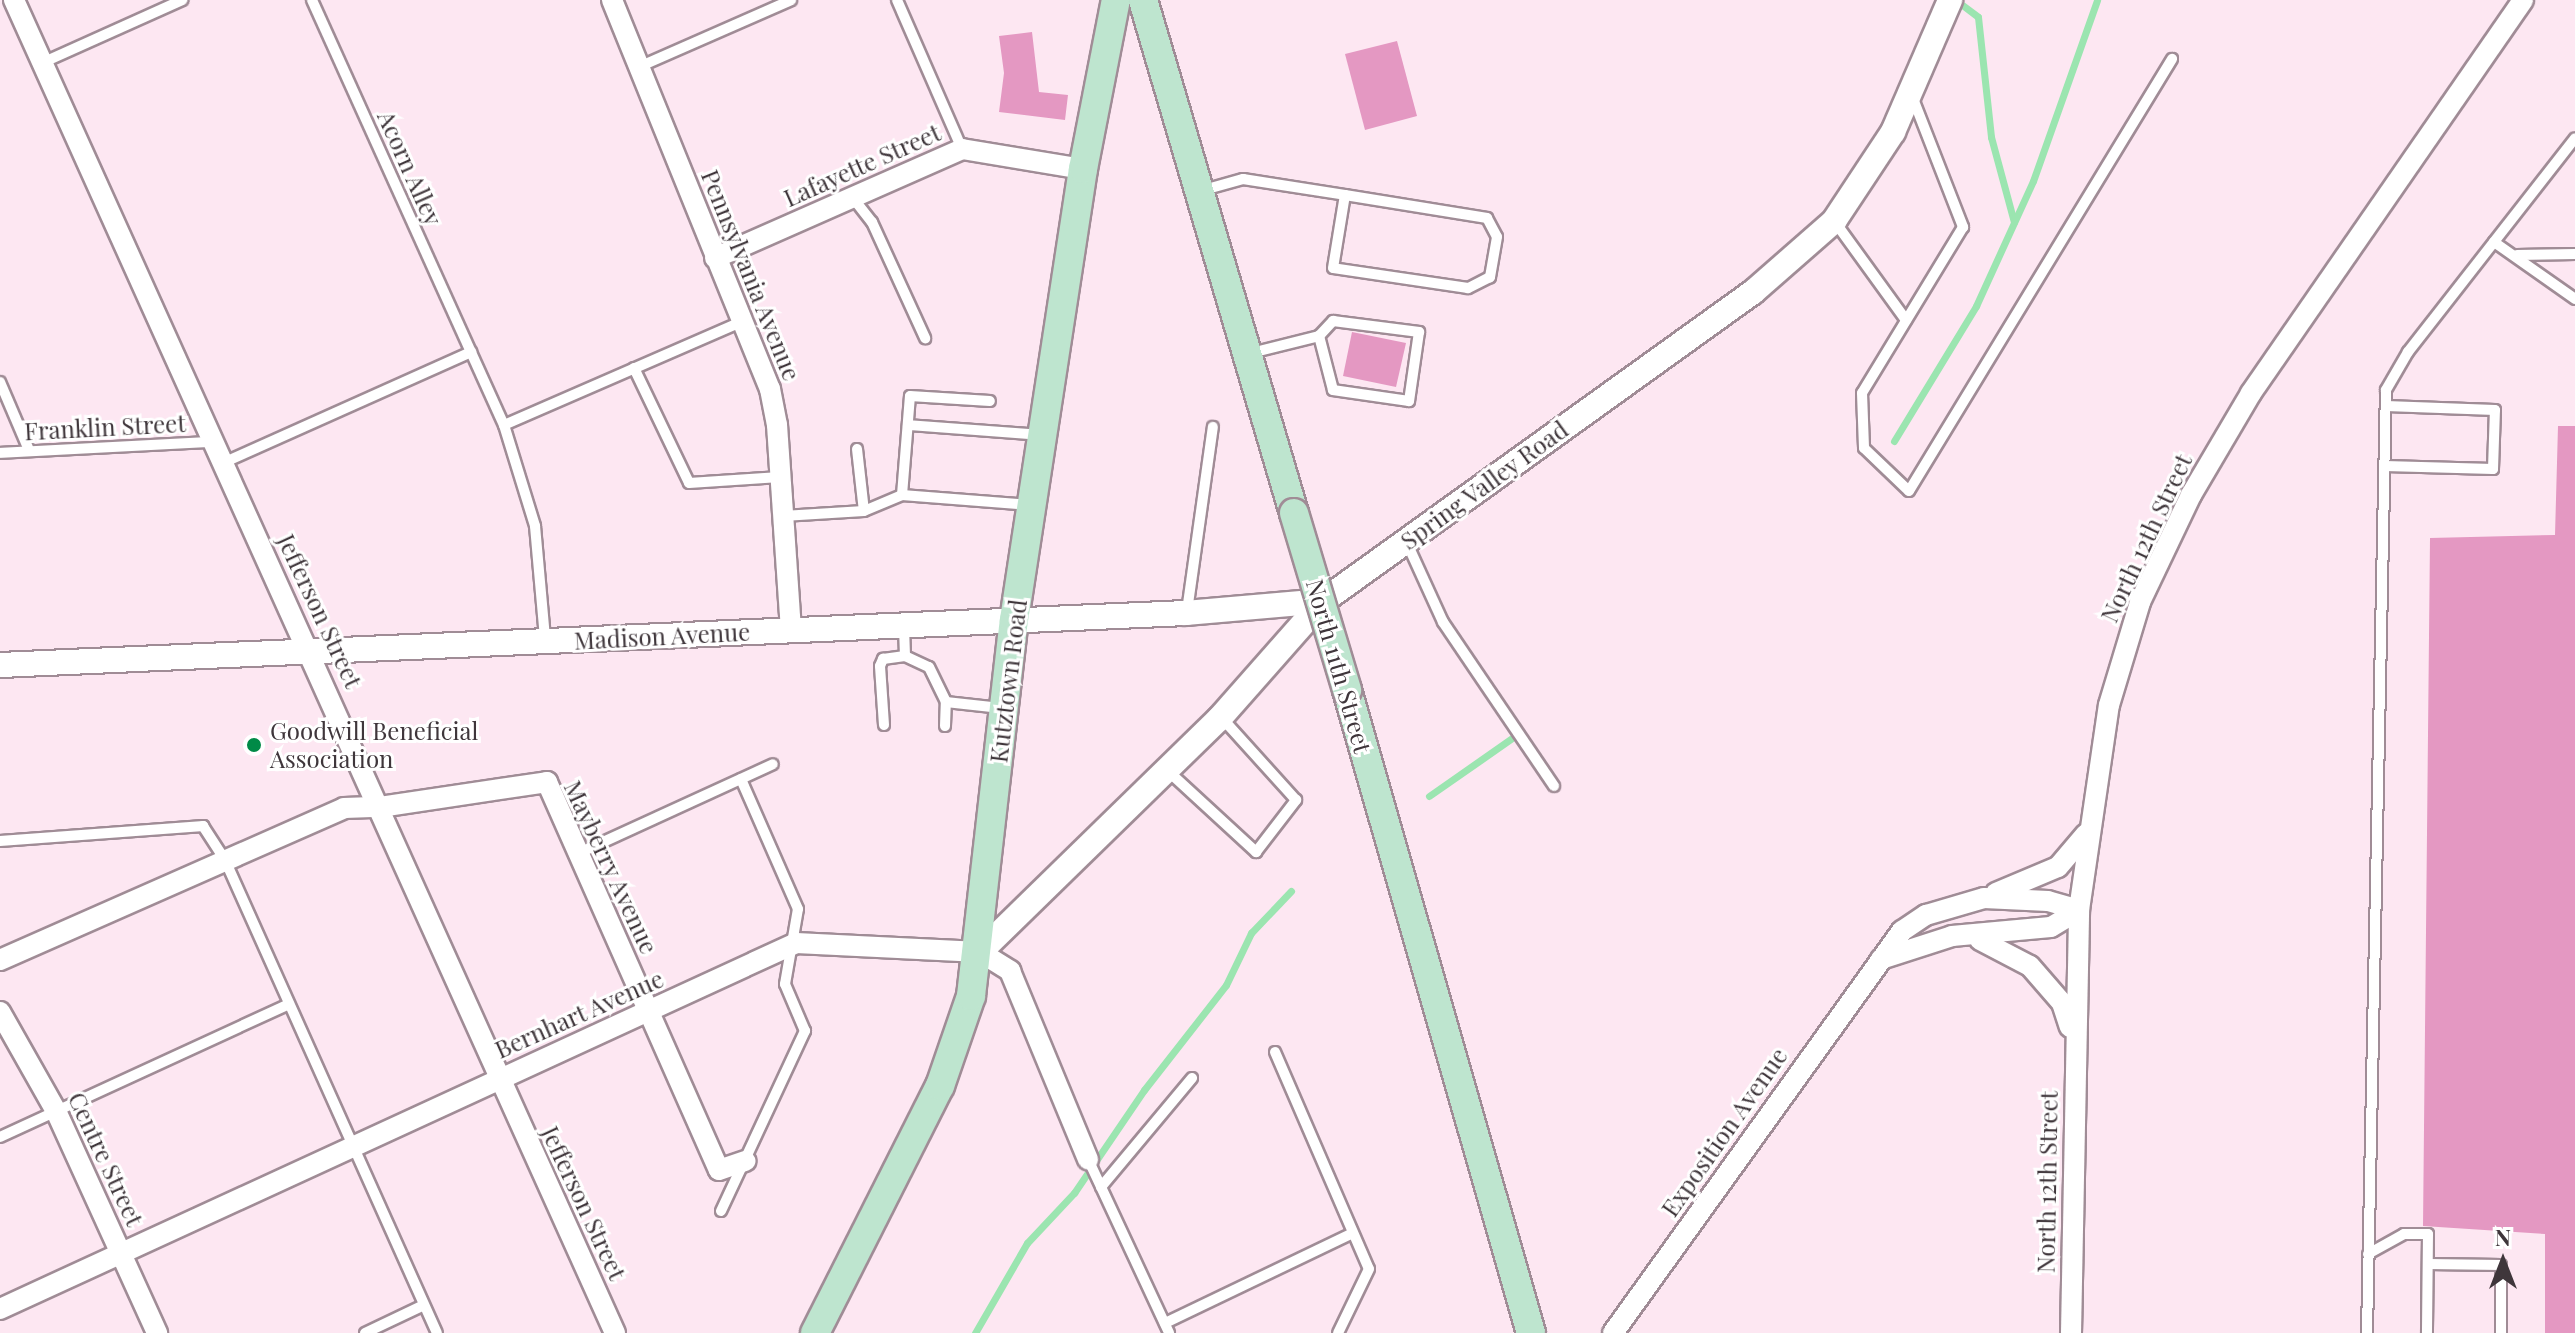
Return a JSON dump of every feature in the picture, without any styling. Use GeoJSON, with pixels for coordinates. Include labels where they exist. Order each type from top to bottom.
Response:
{"type":"FeatureCollection","features":[{"type":"Feature","properties":{"kind":"main road","name":"Kutztown Road"},"geometry":{"type":"LineString","coordinates":[[815,1333],[940,1086],[971,996],[980,952],[1014,620],[1083,169],[1116,0]]}},
{"type":"Feature","properties":{"kind":"main road","name":"North 11th Street"},"geometry":{"type":"LineString","coordinates":[[1148,1],[1198,192],[1347,690],[1531,1333]]}},
{"type":"Feature","properties":{"kind":"street","name":"Jefferson Street"},"geometry":{"type":"LineString","coordinates":[[14,0],[615,1333]]}},
{"type":"Feature","properties":{"kind":"street","name":"Pennsylvania Avenue"},"geometry":{"type":"LineString","coordinates":[[612,0],[770,389],[791,629]]}},
{"type":"Feature","properties":{"kind":"street","name":"Spring Valley Road"},"geometry":{"type":"LineString","coordinates":[[980,952],[1221,717],[1323,601],[1753,292],[1834,221],[1877,161],[1911,94],[1950,0]]}},
{"type":"Feature","properties":{"kind":"street","name":"North 12th Street"},"geometry":{"type":"LineString","coordinates":[[2071,1333],[2074,1036],[2079,910],[2090,819],[2123,654],[2140,602],[2191,495],[2251,393],[2523,0]]}},
{"type":"Feature","properties":{"kind":"street","name":"Lafayette Street"},"geometry":{"type":"LineString","coordinates":[[715,258],[962,149],[1083,169]]}},
{"type":"Feature","properties":{"kind":"street","name":"Madison Avenue"},"geometry":{"type":"LineString","coordinates":[[0,665],[1186,613],[1323,601]]}},
{"type":"Feature","properties":{"kind":"street","name":"Mayberry Avenue"},"geometry":{"type":"LineString","coordinates":[[0,960],[344,808],[380,807],[547,782],[719,1170],[745,1161]]}},
{"type":"Feature","properties":{"kind":"street"},"geometry":{"type":"LineString","coordinates":[[1984,898],[2058,867],[2085,841],[2090,819]]}},
{"type":"Feature","properties":{"kind":"street","name":"Exposition Avenue"},"geometry":{"type":"LineString","coordinates":[[1613,1333],[1878,961],[1914,922],[1984,898],[2048,901],[2079,910]]}},
{"type":"Feature","properties":{"kind":"street"},"geometry":{"type":"LineString","coordinates":[[1878,961],[1952,936],[2051,927],[2079,910]]}},
{"type":"Feature","properties":{"kind":"street"},"geometry":{"type":"LineString","coordinates":[[1952,936],[1995,944],[2030,966],[2062,1003],[2074,1036]]}},
{"type":"Feature","properties":{"kind":"street","name":"Bernhart Avenue"},"geometry":{"type":"LineString","coordinates":[[0,1309],[796,943],[980,952]]}},
{"type":"Feature","properties":{"kind":"street"},"geometry":{"type":"LineString","coordinates":[[980,952],[1010,971],[1088,1159]]}},
{"type":"Feature","properties":{"kind":"street","name":"Centre Street"},"geometry":{"type":"LineString","coordinates":[[0,1012],[56,1111],[157,1333]]}},
{"type":"Feature","properties":{"kind":"lane","name":"Acorn Alley"},"geometry":{"type":"LineString","coordinates":[[312,0],[504,425],[535,526],[545,642]]}},
{"type":"Feature","properties":{"kind":"lane"},"geometry":{"type":"LineString","coordinates":[[641,66],[791,0]]}},
{"type":"Feature","properties":{"kind":"lane"},"geometry":{"type":"LineString","coordinates":[[897,0],[962,149]]}},
{"type":"Feature","properties":{"kind":"lane"},"geometry":{"type":"LineString","coordinates":[[42,63],[175,2]]}},
{"type":"Feature","properties":{"kind":"lane"},"geometry":{"type":"LineString","coordinates":[[1911,94],[1963,227],[1862,393],[1864,448],[1909,491],[2172,59]]}},
{"type":"Feature","properties":{"kind":"lane"},"geometry":{"type":"LineString","coordinates":[[2367,1333],[2386,390],[2402,360],[2575,138]]}},
{"type":"Feature","properties":{"kind":"lane"},"geometry":{"type":"LineString","coordinates":[[1198,192],[1243,179],[1345,195],[1487,218],[1497,237],[1490,277],[1468,288],[1333,268],[1345,195]]}},
{"type":"Feature","properties":{"kind":"lane"},"geometry":{"type":"LineString","coordinates":[[853,198],[872,222],[925,338]]}},
{"type":"Feature","properties":{"kind":"lane"},"geometry":{"type":"LineString","coordinates":[[1834,221],[1906,320]]}},
{"type":"Feature","properties":{"kind":"lane"},"geometry":{"type":"LineString","coordinates":[[2494,242],[2517,255],[2575,299]]}},
{"type":"Feature","properties":{"kind":"lane"},"geometry":{"type":"LineString","coordinates":[[2517,255],[2575,254]]}},
{"type":"Feature","properties":{"kind":"lane"},"geometry":{"type":"LineString","coordinates":[[1246,355],[1319,336],[1333,321],[1419,332],[1409,401],[1333,390],[1319,336]]}},
{"type":"Feature","properties":{"kind":"lane"},"geometry":{"type":"LineString","coordinates":[[504,425],[741,322]]}},
{"type":"Feature","properties":{"kind":"lane"},"geometry":{"type":"LineString","coordinates":[[223,463],[471,352]]}},
{"type":"Feature","properties":{"kind":"lane"},"geometry":{"type":"LineString","coordinates":[[634,368],[689,483],[780,477]]}},
{"type":"Feature","properties":{"kind":"lane"},"geometry":{"type":"LineString","coordinates":[[0,382],[29,450]]}},
{"type":"Feature","properties":{"kind":"lane"},"geometry":{"type":"LineString","coordinates":[[902,495],[910,396],[990,401]]}},
{"type":"Feature","properties":{"kind":"lane"},"geometry":{"type":"LineString","coordinates":[[2385,466],[2493,469],[2495,410],[2386,406]]}},
{"type":"Feature","properties":{"kind":"lane"},"geometry":{"type":"LineString","coordinates":[[908,425],[1044,435]]}},
{"type":"Feature","properties":{"kind":"lane"},"geometry":{"type":"LineString","coordinates":[[1186,613],[1213,427]]}},
{"type":"Feature","properties":{"kind":"lane","name":"Franklin Street"},"geometry":{"type":"LineString","coordinates":[[0,453],[213,442]]}},
{"type":"Feature","properties":{"kind":"lane"},"geometry":{"type":"LineString","coordinates":[[857,449],[864,511]]}},
{"type":"Feature","properties":{"kind":"lane"},"geometry":{"type":"LineString","coordinates":[[783,516],[864,511],[902,495],[1033,505]]}},
{"type":"Feature","properties":{"kind":"lane"},"geometry":{"type":"LineString","coordinates":[[1406,542],[1443,622],[1554,786]]}},
{"type":"Feature","properties":{"kind":"lane"},"geometry":{"type":"LineString","coordinates":[[904,624],[905,656]]}},
{"type":"Feature","properties":{"kind":"lane"},"geometry":{"type":"LineString","coordinates":[[884,725],[880,666],[883,659],[905,656],[929,667],[946,702],[945,726]]}},
{"type":"Feature","properties":{"kind":"lane"},"geometry":{"type":"LineString","coordinates":[[946,702],[1004,709]]}},
{"type":"Feature","properties":{"kind":"lane"},"geometry":{"type":"LineString","coordinates":[[1167,769],[1256,852],[1296,800],[1221,717]]}},
{"type":"Feature","properties":{"kind":"lane"},"geometry":{"type":"LineString","coordinates":[[579,853],[773,764]]}},
{"type":"Feature","properties":{"kind":"lane"},"geometry":{"type":"LineString","coordinates":[[721,1211],[805,1031],[785,984],[796,943],[798,909],[741,779]]}},
{"type":"Feature","properties":{"kind":"lane"},"geometry":{"type":"LineString","coordinates":[[0,841],[203,826],[225,860],[437,1333]]}},
{"type":"Feature","properties":{"kind":"lane"},"geometry":{"type":"LineString","coordinates":[[0,1137],[289,1004]]}},
{"type":"Feature","properties":{"kind":"lane"},"geometry":{"type":"LineString","coordinates":[[1275,1052],[1369,1269],[1338,1333]]}},
{"type":"Feature","properties":{"kind":"lane"},"geometry":{"type":"LineString","coordinates":[[1101,1187],[1192,1078]]}},
{"type":"Feature","properties":{"kind":"lane"},"geometry":{"type":"LineString","coordinates":[[1088,1159],[1167,1328],[1353,1233]]}},
{"type":"Feature","properties":{"kind":"lane"},"geometry":{"type":"LineString","coordinates":[[2368,1254],[2404,1234],[2428,1234],[2427,1333]]}},
{"type":"Feature","properties":{"kind":"lane"},"geometry":{"type":"LineString","coordinates":[[2428,1264],[2501,1265],[2501,1333]]}},
{"type":"Feature","properties":{"kind":"lane"},"geometry":{"type":"LineString","coordinates":[[365,1333],[424,1305]]}},
{"type":"Feature","properties":{"kind":"building"},"geometry":{"type":"Polygon","coordinates":[[[1032,32],[1039,92],[1068,95],[1065,120],[999,112],[1004,73],[999,36],[1032,32]]]}},
{"type":"Feature","properties":{"kind":"building"},"geometry":{"type":"Polygon","coordinates":[[[1397,41],[1417,116],[1365,130],[1345,54],[1397,41]]]}},
{"type":"Feature","properties":{"kind":"building"},"geometry":{"type":"Polygon","coordinates":[[[1352,332],[1406,343],[1396,387],[1343,376],[1352,332]]]}},
{"type":"Feature","properties":{"kind":"building"},"geometry":{"type":"Polygon","coordinates":[[[2558,426],[2575,426],[2575,1333],[2545,1333],[2545,1234],[2423,1226],[2430,538],[2555,535],[2558,426]]]}},
{"type":"Feature","properties":{"kind":"waterway"},"geometry":{"type":"LineString","coordinates":[[1894,441],[1976,306],[2033,181],[2097,0]]}},
{"type":"Feature","properties":{"kind":"waterway"},"geometry":{"type":"LineString","coordinates":[[1961,4],[1978,17],[1991,137],[2014,222]]}},
{"type":"Feature","properties":{"kind":"waterway"},"geometry":{"type":"LineString","coordinates":[[1429,796],[1512,738]]}},
{"type":"Feature","properties":{"kind":"waterway"},"geometry":{"type":"LineString","coordinates":[[975,1333],[1027,1243],[1074,1193],[1144,1090],[1226,985],[1251,933],[1291,891]]}},
{"type":"Feature","properties":{"kind":"place","name":"Goodwill Beneficial Association"},"geometry":{"type":"Point","coordinates":[254,745]}}]}
